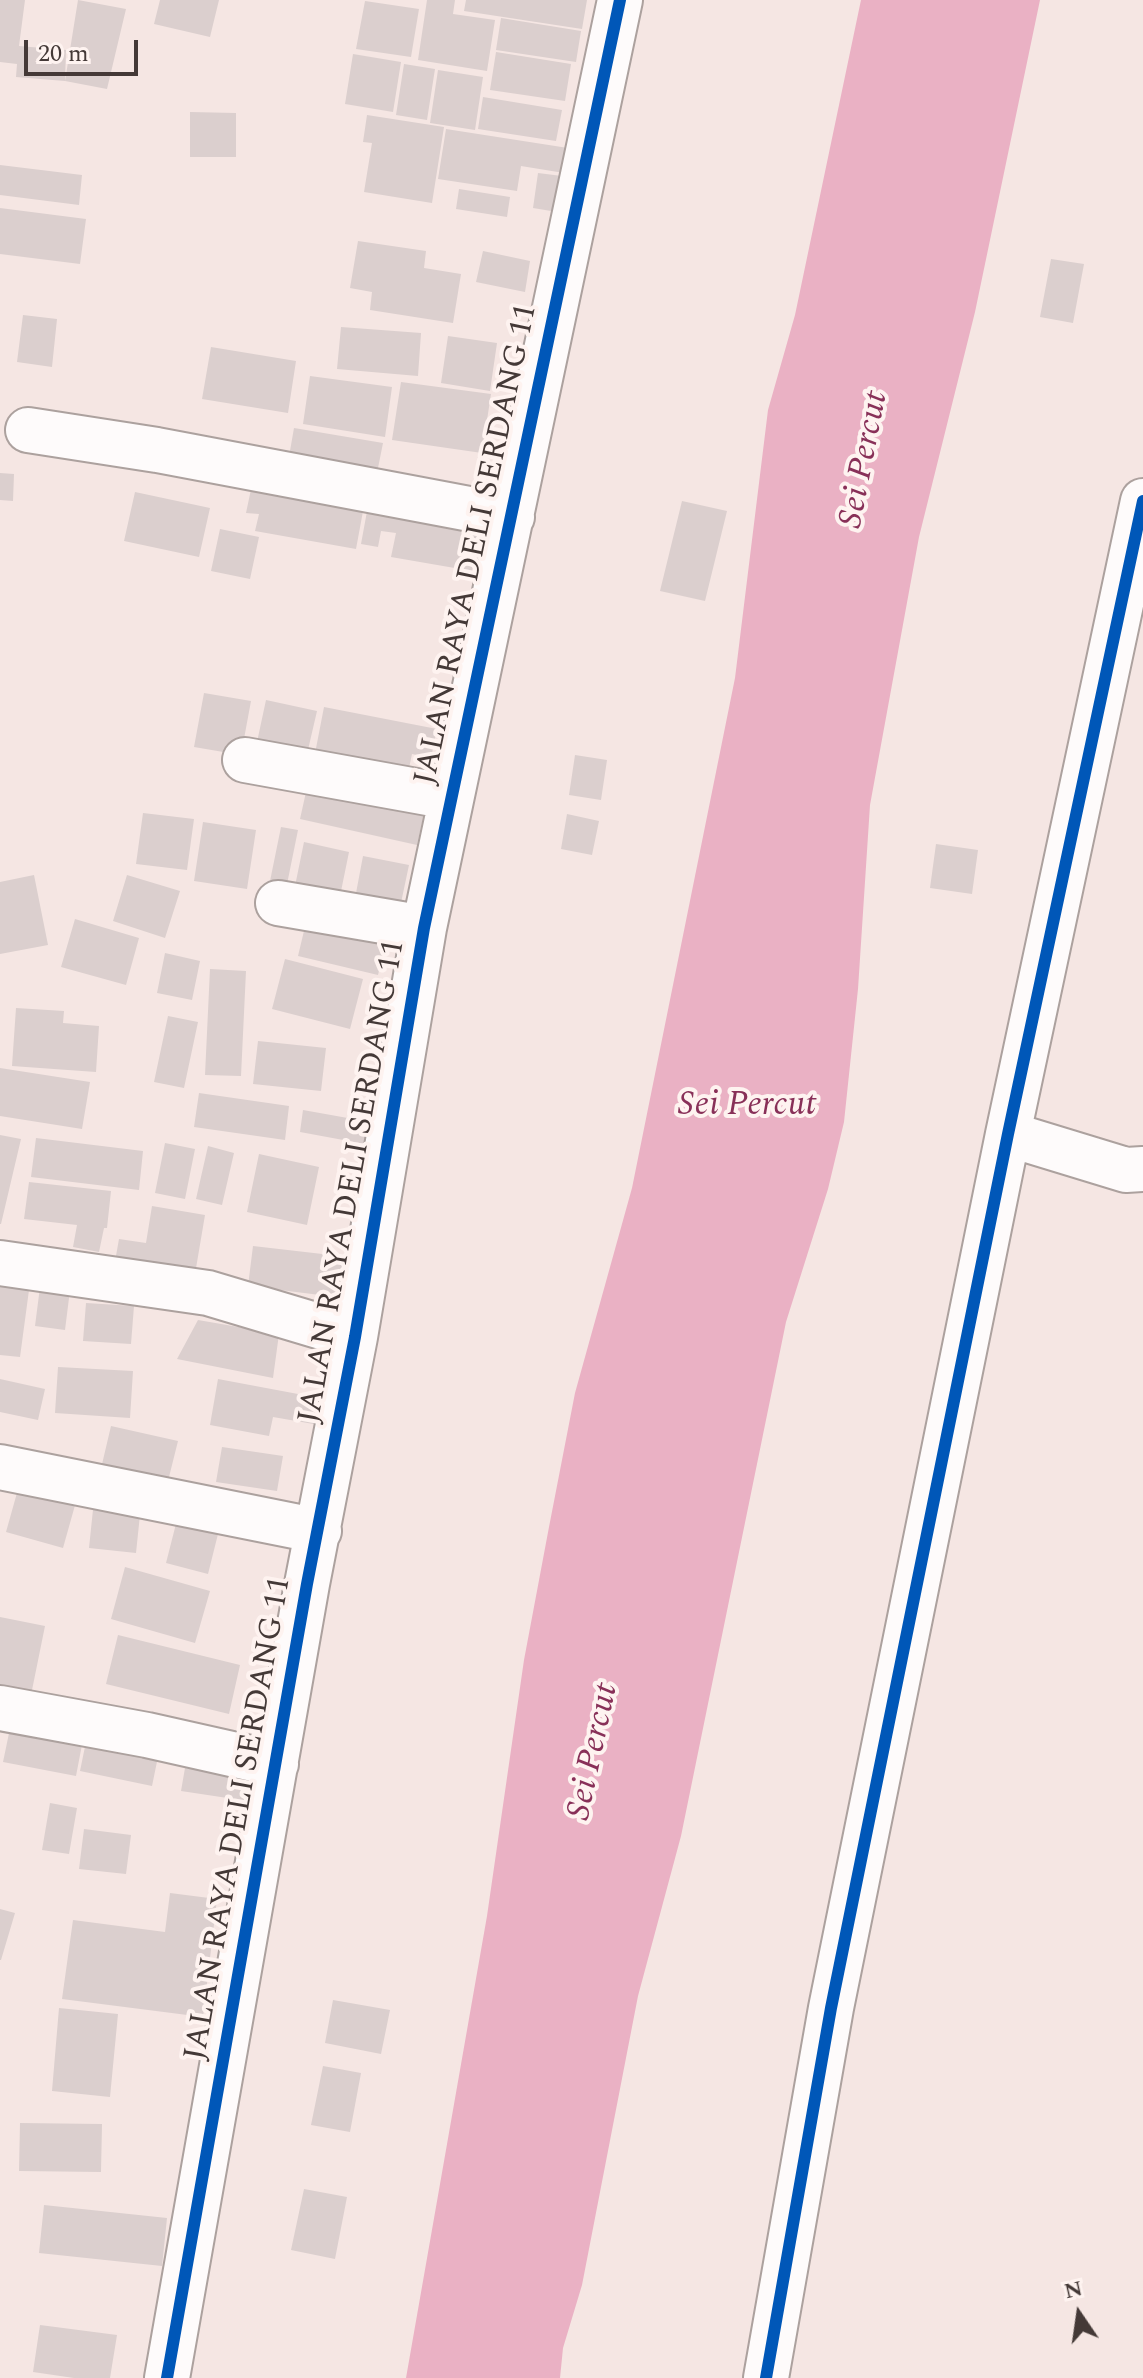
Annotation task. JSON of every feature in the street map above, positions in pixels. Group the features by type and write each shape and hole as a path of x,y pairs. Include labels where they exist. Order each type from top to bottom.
{"street":[{"name":"JALAN RAYA DELI SERDANG 11","path":"167,2378 355,1337 424,928 620,0"},
{"path":"28,430 157,450 512,517"},
{"path":"766,2378 831,2008 1008,1134 1143,501"},
{"path":"245,760 450,797"},
{"path":"278,903 424,928"},
{"path":"1008,1134 1126,1170 1143,1169"},
{"path":"0,1263 208,1293 355,1337"},
{"path":"0,1467 319,1531"},
{"path":"0,1708 147,1735 276,1764"}],"water":[{"name":"Sei Percut","path":"861,0 1040,0 975,312 919,537 870,805 858,989 844,1122 828,1189 786,1322 681,1836 638,1996 582,2285 563,2348 560,2378 406,2378 487,1916 524,1660 549,1527 575,1393 632,1188 735,678 768,410 795,315"}],"building":[{"path":"0,0 25,0 19,46 66,50 65,81 16,77 17,64 0,62"},
{"path":"78,0 126,9 107,89 65,81"},
{"path":"160,0 219,0 210,37 154,24"},
{"path":"427,0 455,0 453,14 495,20 487,71 418,60"},
{"path":"466,0 587,0 582,29 464,11"},
{"path":"365,1 419,9 411,57 356,49"},
{"path":"501,18 581,31 576,62 496,50"},
{"path":"496,52 571,64 565,101 490,90"},
{"path":"353,54 401,62 393,112 345,104"},
{"path":"404,64 435,69 427,120 396,115"},
{"path":"438,70 483,77 475,130 430,123"},
{"path":"483,97 562,110 556,141 478,129"},
{"path":"190,112 236,113 236,157 190,157"},
{"path":"367,115 444,127 432,203 364,192 372,143 363,142"},
{"path":"446,129 568,148 564,173 521,166 517,191 438,179"},
{"path":"0,165 82,175 79,205 0,195"},
{"path":"538,173 562,176 557,212 533,208"},
{"path":"459,189 510,197 507,217 456,209"},
{"path":"0,208 86,219 80,264 0,254"},
{"path":"358,241 426,251 424,268 461,274 453,323 370,310 372,292 350,288"},
{"path":"483,251 530,261 525,292 476,282"},
{"path":"1051,259 1084,264 1073,323 1040,317"},
{"path":"23,315 57,319 52,367 17,362"},
{"path":"341,327 421,333 418,376 337,369"},
{"path":"448,336 497,343 490,391 441,383"},
{"path":"211,347 296,361 288,413 202,399"},
{"path":"310,376 392,387 385,437 303,424"},
{"path":"401,382 491,394 482,453 392,440"},
{"path":"294,428 383,443 375,483 287,468"},
{"path":"0,473 14,474 13,501 0,500"},
{"path":"254,475 366,495 356,549 255,531 259,514 246,513"},
{"path":"135,492 210,508 199,557 124,541"},
{"path":"370,495 483,515 472,571 391,557 396,533 381,531 378,547 361,544"},
{"path":"682,501 727,511 705,601 660,591"},
{"path":"220,529 259,537 250,579 211,571"},
{"path":"204,693 251,701 241,755 194,747"},
{"path":"266,700 317,711 304,767 254,756"},
{"path":"324,707 437,729 431,758 412,754 405,787 312,769"},
{"path":"575,755 607,760 601,800 569,795"},
{"path":"310,774 427,799 417,845 300,819"},
{"path":"143,813 194,819 187,870 136,864"},
{"path":"567,814 599,821 592,855 561,849"},
{"path":"203,822 256,830 247,889 194,881"},
{"path":"281,827 298,830 285,894 268,891"},
{"path":"304,842 349,852 339,901 294,891"},
{"path":"936,844 978,850 972,894 930,888"},
{"path":"363,856 409,865 398,917 353,909"},
{"path":"34,875 48,945 0,954 0,882"},
{"path":"127,875 180,891 165,938 113,921"},
{"path":"308,914 388,933 378,975 298,956"},
{"path":"75,919 139,938 126,985 61,967"},
{"path":"165,953 200,961 192,1000 157,993"},
{"path":"285,959 363,979 350,1029 272,1009"},
{"path":"210,969 246,971 241,1076 205,1075"},
{"path":"16,1008 64,1011 63,1023 99,1026 96,1072 12,1066"},
{"path":"168,1016 198,1022 184,1088 154,1082"},
{"path":"258,1041 326,1048 321,1091 253,1084"},
{"path":"0,1068 90,1082 82,1129 0,1116"},
{"path":"199,1093 289,1106 285,1140 194,1127"},
{"path":"303,1110 370,1122 365,1144 300,1132"},
{"path":"0,1135 21,1139 1,1224 0,1224"},
{"path":"36,1138 143,1151 139,1190 31,1177"},
{"path":"165,1143 195,1149 185,1199 155,1193"},
{"path":"208,1146 234,1153 222,1205 196,1199"},
{"path":"259,1154 319,1167 307,1225 247,1212"},
{"path":"29,1182 111,1191 107,1228 104,1228 99,1252 73,1247 77,1225 24,1219"},
{"path":"152,1206 205,1215 194,1280 114,1267 119,1239 146,1243"},
{"path":"253,1246 357,1258 352,1299 248,1286"},
{"path":"0,1286 29,1290 20,1357 0,1355"},
{"path":"40,1287 70,1290 65,1330 35,1326"},
{"path":"86,1303 134,1306 131,1344 83,1341"},
{"path":"198,1320 279,1334 273,1378 177,1359"},
{"path":"58,1367 133,1371 130,1418 55,1413"},
{"path":"0,1379 45,1389 38,1420 0,1412"},
{"path":"218,1379 330,1400 325,1426 273,1417 269,1436 210,1425"},
{"path":"111,1426 178,1441 165,1493 99,1477"},
{"path":"222,1447 283,1456 277,1491 216,1482"},
{"path":"22,1475 79,1491 63,1548 6,1532"},
{"path":"94,1500 141,1505 136,1553 89,1548"},
{"path":"179,1512 221,1522 208,1574 166,1563"},
{"path":"125,1567 210,1591 195,1643 111,1619"},
{"path":"0,1617 45,1626 31,1695 0,1689"},
{"path":"118,1635 240,1665 229,1714 106,1684"},
{"path":"13,1714 85,1729 76,1776 3,1762"},
{"path":"88,1732 160,1747 152,1786 80,1771"},
{"path":"185,1768 258,1778 254,1802 181,1791"},
{"path":"50,1803 77,1808 69,1854 42,1850"},
{"path":"84,1829 131,1835 126,1874 79,1869"},
{"path":"170,1893 217,1899 203,2017 62,1999 73,1920 165,1932"},
{"path":"0,1909 15,1913 1,1960 0,1960"},
{"path":"333,2000 390,2010 381,2054 325,2043"},
{"path":"59,2008 118,2014 110,2097 52,2091"},
{"path":"323,2066 361,2073 350,2132 311,2125"},
{"path":"20,2123 102,2124 101,2172 19,2171"},
{"path":"304,2189 347,2197 335,2259 291,2250"},
{"path":"44,2205 167,2218 162,2266 39,2253"},
{"path":"40,2325 117,2335 110,2378 74,2378 33,2372"}],"cycle path":[{"path":"167,2378 307,1584 355,1337 424,928 620,0"},
{"path":"766,2378 831,2008 1008,1134 1143,501"}]}
